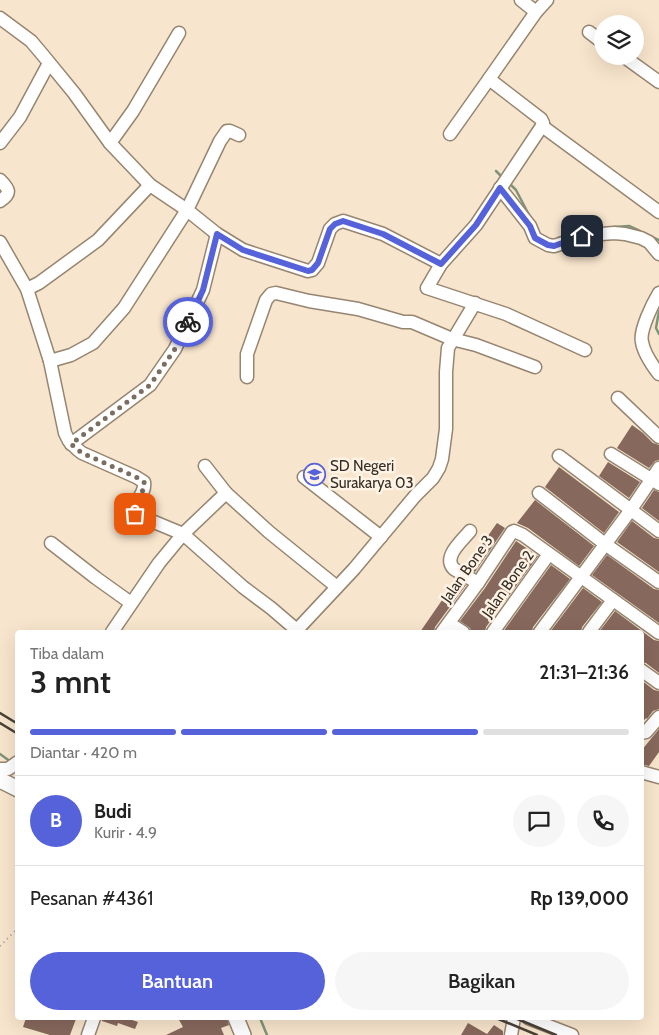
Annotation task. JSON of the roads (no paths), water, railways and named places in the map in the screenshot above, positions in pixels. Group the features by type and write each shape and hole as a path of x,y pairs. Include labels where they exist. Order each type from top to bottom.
{"main road":[{"path":"6,770 15,784"},
{"path":"237,1020 243,1035"}],"street":[{"path":"521,0 536,12"},
{"path":"450,134 536,12 547,0"},
{"path":"0,18 31,41 74,93 110,143 150,185 188,210 217,234 243,250 308,271 312,270 318,263 330,229 335,224 343,221 383,234 441,264"},
{"path":"589,32 594,36"},
{"path":"110,143 133,111 179,33"},
{"path":"0,143 20,117 49,63"},
{"path":"635,65 659,82"},
{"path":"489,79 541,119 543,123 476,225 441,264 427,288 506,314 585,350"},
{"path":"542,126 659,212"},
{"path":"50,361 70,355 93,343 124,308 188,210 220,141 227,131 238,134"},
{"path":"0,180 8,188 6,197 0,201"},
{"path":"27,290 98,240 150,185"},
{"path":"500,188 530,226 535,238 548,245 554,246 589,235 614,233 641,238 649,242 659,254"},
{"path":"71,444 150,385 175,349 203,290 217,234"},
{"path":"0,242 27,290 50,361 65,433 71,444 82,453 144,482 145,486 132,511 135,514 184,534 295,630"},
{"path":"247,377 247,354 266,300 271,294 276,293 308,301 358,309 403,322 412,322 452,339 476,345 534,366"},
{"path":"659,293 647,318 641,341 659,374"},
{"path":"299,630 433,478 439,468 446,429 448,348 475,303"},
{"path":"618,398 656,428"},
{"path":"611,454 656,482"},
{"path":"558,456 659,531"},
{"path":"205,466 226,493 269,532 337,587"},
{"path":"541,630 630,510 656,482 659,468"},
{"path":"304,477 381,537"},
{"path":"113,630 159,563 184,534 226,493"},
{"path":"539,494 659,582"},
{"path":"470,531 450,555 450,561 454,569 478,583"},
{"name":"Jalan Bone 3","path":"445,628 512,532 523,535 549,554"},
{"path":"51,543 131,603"},
{"path":"549,554 659,633"},
{"name":"Jalan Bone 2","path":"494,630 549,554"},
{"path":"590,630 613,600"},
{"path":"644,672 659,682"},
{"path":"644,732 656,722"},
{"path":"644,773 659,777"},
{"path":"88,1035 91,1020"},
{"path":"511,1035 514,1020"},
{"path":"533,1020 572,1035"}],"waterway":[{"path":"496,171 502,177"},
{"path":"510,184 516,190 529,215"},
{"path":"614,227 629,226 640,231"},
{"path":"558,238 584,229 591,229"},
{"path":"652,237 659,240"},
{"path":"659,311 656,328 659,334"},
{"path":"0,754 11,762"},
{"path":"261,1020 267,1035"}],"railway":[{"path":"0,713 15,722"},
{"path":"0,723 15,732"},
{"path":"501,1020 537,1035"},
{"path":"520,1020 556,1035"}],"place":[{"name":"SD Negeri Surakarya 03","path":"314,475"}]}
